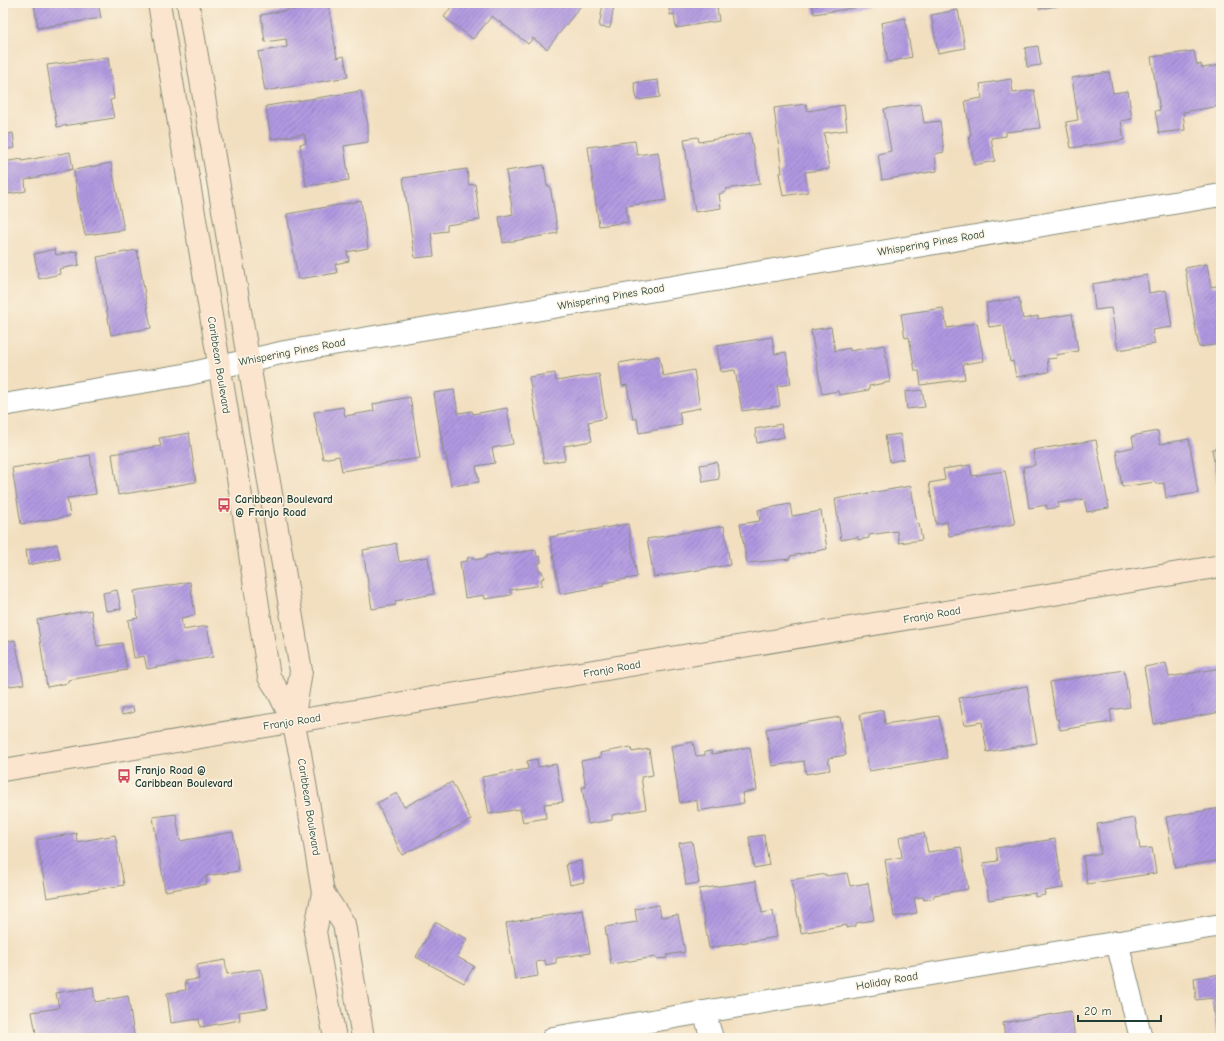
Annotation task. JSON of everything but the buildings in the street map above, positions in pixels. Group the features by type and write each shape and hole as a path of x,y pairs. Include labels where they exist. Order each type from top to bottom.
{"street":[{"name":"Caribbean Boulevard","path":"159,3 220,367 269,677 278,690 293,722 303,769 323,893 315,932 335,1038"},
{"name":"Caribbean Boulevard","path":"188,3 301,671 293,722"},
{"name":"Whispering Pines Road","path":"3,405 184,375 293,350 1221,195"},
{"name":"Franjo Road","path":"3,770 1221,566"},
{"name":"Caribbean Boulevard","path":"323,893 344,924 363,1038"},
{"name":"Holiday Road","path":"554,1038 1221,925"},
{"path":"1117,942 1141,1038"},
{"path":"704,1012 712,1038"}],"place":[{"name":"Caribbean Boulevard @ Franjo Road","path":"224,505"},
{"name":"Franjo Road @ Caribbean Boulevard","path":"124,776"}]}
